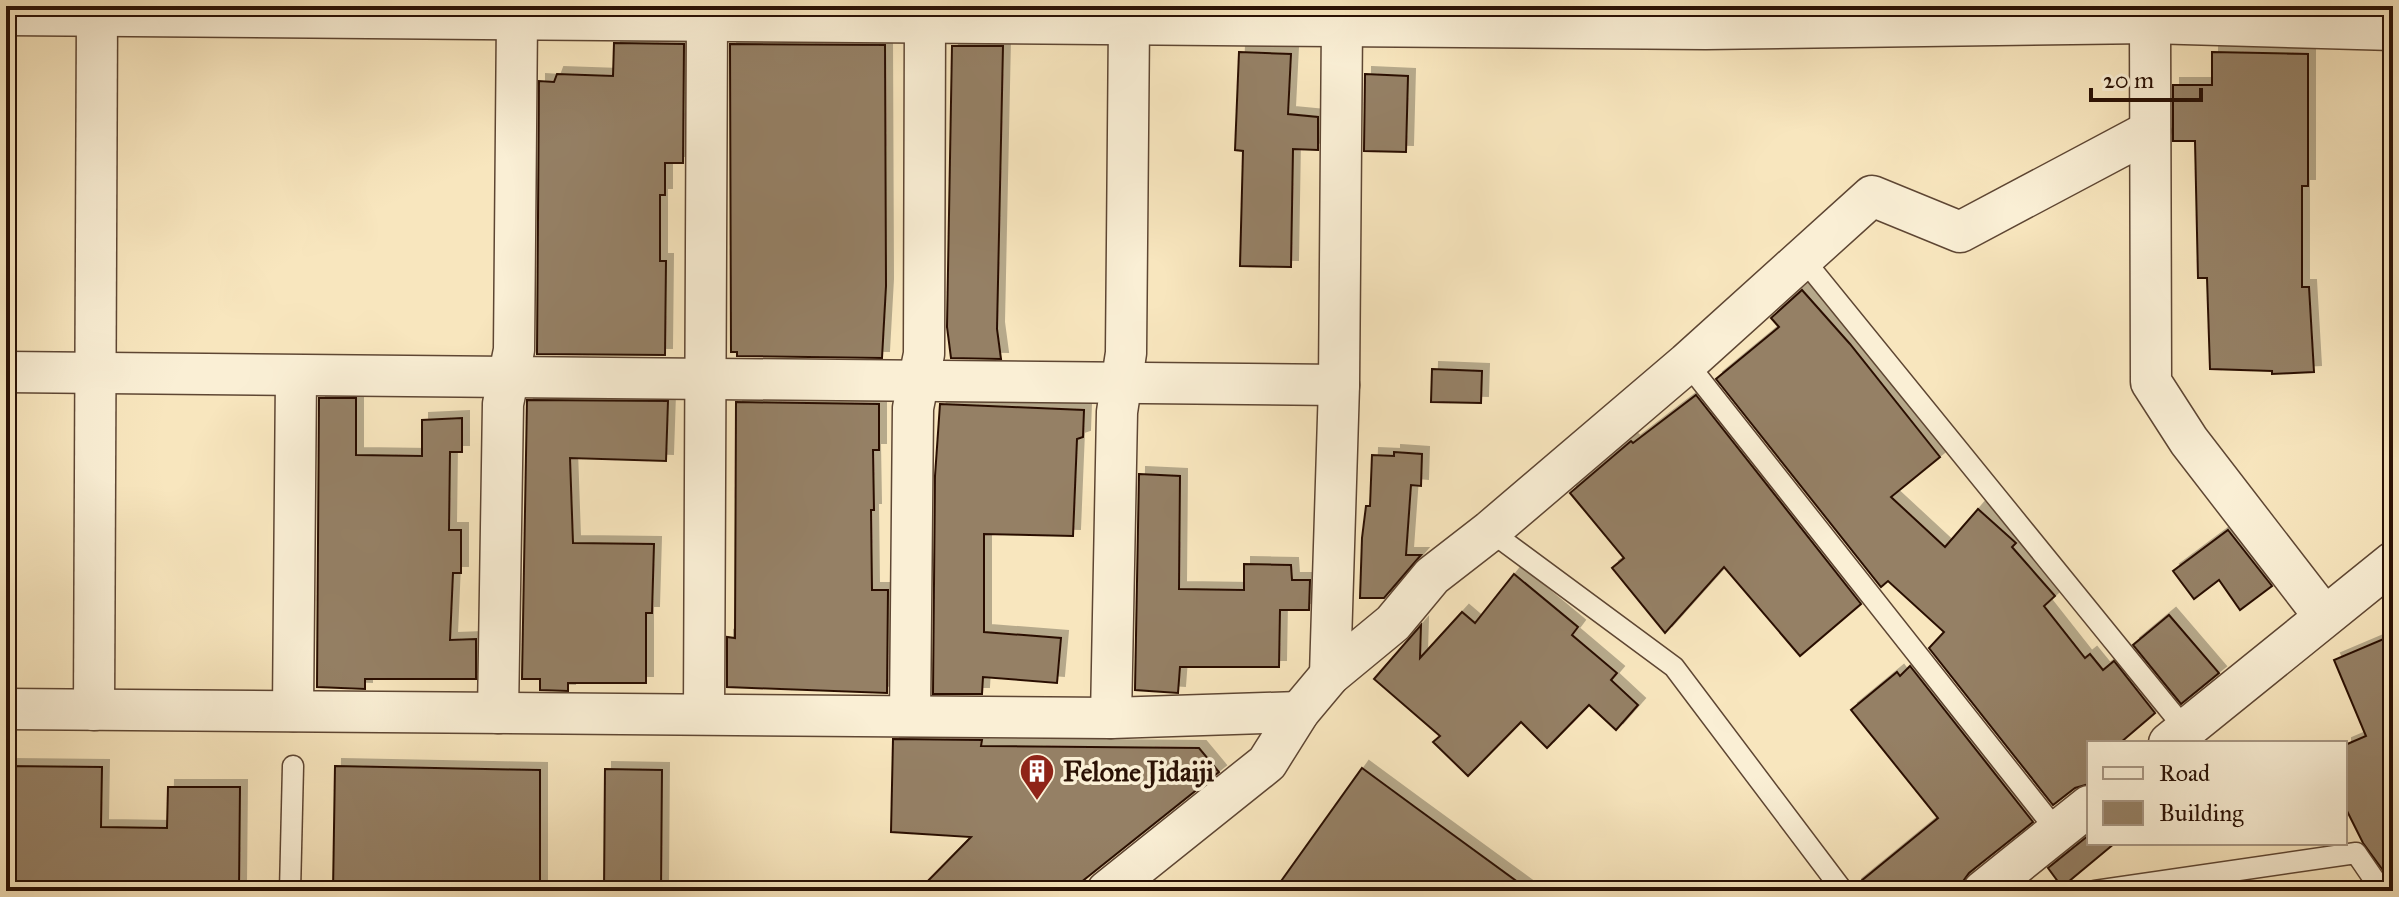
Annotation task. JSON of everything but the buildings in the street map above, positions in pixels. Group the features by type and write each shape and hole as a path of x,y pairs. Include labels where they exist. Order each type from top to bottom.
{"street":[{"path":"6,13 517,17 927,13 1129,22 2149,14 2393,28"},
{"path":"910,716 913,408 924,354 927,13"},
{"path":"94,710 97,14"},
{"path":"2149,14 2151,382 2189,441 2324,616"},
{"path":"704,714 707,16"},
{"path":"498,713 503,404 514,350 517,17"},
{"path":"1330,675 1355,18"},
{"path":"1111,718 1117,412 1126,353 1129,22"},
{"path":"1107,891 1267,763 1299,712 1330,675 1393,623 1432,576 1490,531 1687,363 1872,196 1960,232 2150,131"},
{"path":"6,372 1339,385"},
{"path":"293,711 296,376"},
{"path":"2178,736 2393,562"},
{"path":"6,709 1111,718 1299,712"},
{"path":"1983,891 2087,808"}],"lane":[{"path":"1804,260 2178,736"},
{"path":"1687,363 2057,831"},
{"path":"1490,531 1674,667 1843,891"},
{"path":"290,891 293,766"},
{"path":"2095,891 2356,853 2382,891"}],"place":[{"name":"Felone Jidaiji","path":"1037,802"}]}
